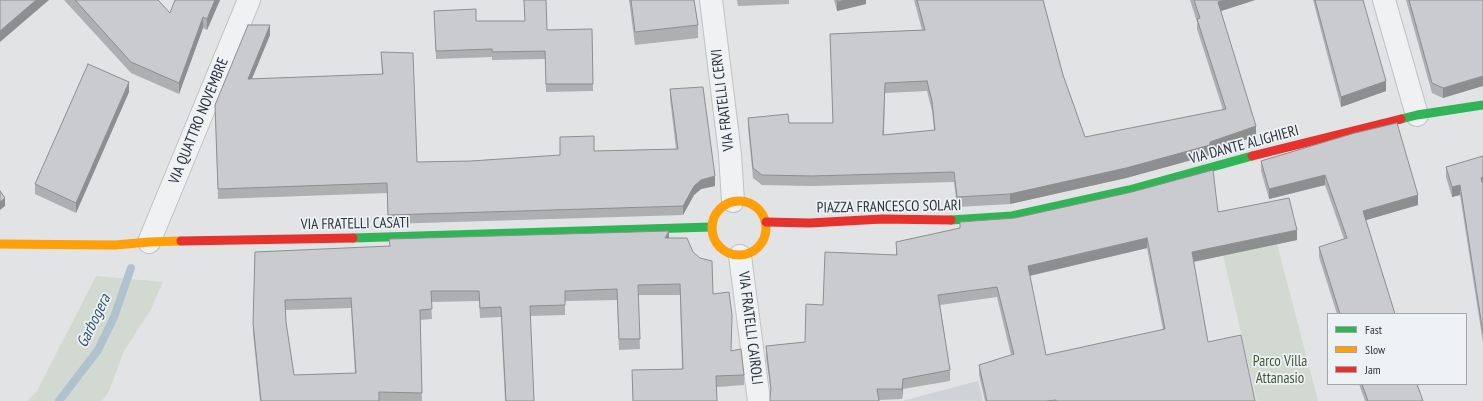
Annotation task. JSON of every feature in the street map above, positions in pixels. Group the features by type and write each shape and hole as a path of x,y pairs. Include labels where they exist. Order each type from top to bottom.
{"street":[{"name":"VIA QUATTRO NOVEMBRE","path":"149,242 248,0"},
{"name":"VIA FRATELLI CERVI","path":"712,0 731,167 733,201"},
{"path":"1384,0 1417,115"},
{"name":"VIA DANTE ALIGHIERI","path":"1012,216 1129,190 1254,156 1417,115 1483,104"},
{"path":"741,200 749,202 762,212 766,222 765,236 761,243 749,254 740,256 723,250 717,244 711,227 713,218 718,210 725,204 741,200"},
{"name":"PIAZZA FRANCESCO SOLARI","path":"766,222 810,223 882,219 953,220 1012,216"},
{"name":"VIA FRATELLI CASATI","path":"0,244 114,245 149,242 386,237 711,227"},
{"name":"VIA FRATELLI CAIROLI","path":"740,256 759,401"}],"shaded area":[{"path":"978,381 983,401 902,401"}],"green space":[{"name":"Parco Villa Attanasio","path":"1277,244 1318,401 1257,401 1223,255"},
{"path":"96,276 163,282 150,311 124,351 109,391 102,401 27,401 37,391"}],"building":[{"path":"0,0 36,0 0,31"},
{"path":"75,0 158,0 170,13 175,0 215,0 207,19 203,17 179,83 131,62"},
{"path":"524,0 546,0 547,30 592,29 593,84 546,84 545,51 492,52 492,49 436,51 434,11 476,9 476,21 525,21"},
{"path":"631,0 694,0 698,25 635,32"},
{"path":"917,0 1043,0 1063,75 1085,137 1226,109 1197,19 1200,18 1194,0 1224,0 1218,2 1256,126 1210,142 1210,145 1126,168 1010,194 957,197 954,172 812,176 762,175 753,168 748,118 788,114 789,123 833,123 830,34 925,30","holes":["927,81 932,101 935,130 883,135 885,83"]},
{"path":"1315,0 1363,0 1386,81 1341,97"},
{"path":"1409,0 1483,0 1483,76 1443,88 1432,83"},
{"path":"248,25 270,25 248,79 383,74 381,52 413,53 417,162 471,161 560,155 560,137 594,136 594,151 678,149 670,89 703,87 715,176 701,180 694,186 683,206 388,215 387,183 218,189 215,105"},
{"path":"88,64 129,82 76,203 35,184"},
{"path":"1397,123 1418,195 1363,211 1395,313 1340,313 1319,247 1347,238 1325,175 1269,189 1261,161 1355,133"},
{"path":"1483,156 1483,177 1481,178 1483,182 1483,333 1460,185 1452,187 1446,167"},
{"path":"1213,170 1218,212 1289,198 1297,230 1192,252 1208,342 1241,335 1255,401 987,401 979,365 1014,354 997,287 938,295 950,370 903,379 902,389 877,389 879,401 770,401 771,389 766,346 805,342 806,304 823,305 825,252 897,255 896,242 960,228 960,222 1015,218 1132,192","holes":["1147,238 1165,329 1046,355 1028,266"]},
{"path":"0,191 5,198 0,202"},
{"path":"669,231 665,238 687,238 693,252 700,258 712,261 713,294 729,292 732,315 731,351 741,349 744,375 716,376 717,401 633,401 632,370 683,369 680,284 638,285 640,339 619,339 617,289 565,291 565,305 530,306 534,401 506,401 501,307 480,308 479,291 431,291 432,309 420,310 422,393 379,392 379,401 261,401 253,323 255,252 390,246 389,239","holes":["351,298 356,373 294,375 286,322 285,300"]},
{"path":"1362,385 1417,385 1423,401 1368,401"}],"waterway":[{"name":"Garbogera","path":"59,401 98,350 114,317 131,268"}],"traffic: fast":[{"path":"1401,119 1417,115 1483,105"},
{"path":"951,220 1012,216 1129,190 1252,156"},
{"path":"353,238 711,227"}],"traffic: slow":[{"path":"734,201 744,201 754,205 762,213 766,223 766,228 766,233 762,243 754,251 744,255 734,255 724,251 716,243 712,233 712,223 716,213 724,205 734,201"},
{"path":"0,244 115,245 181,241"}],"traffic: jam":[{"path":"1252,156 1401,119"},
{"path":"766,222 810,223 882,219 951,220"},
{"path":"181,241 353,238"}]}
